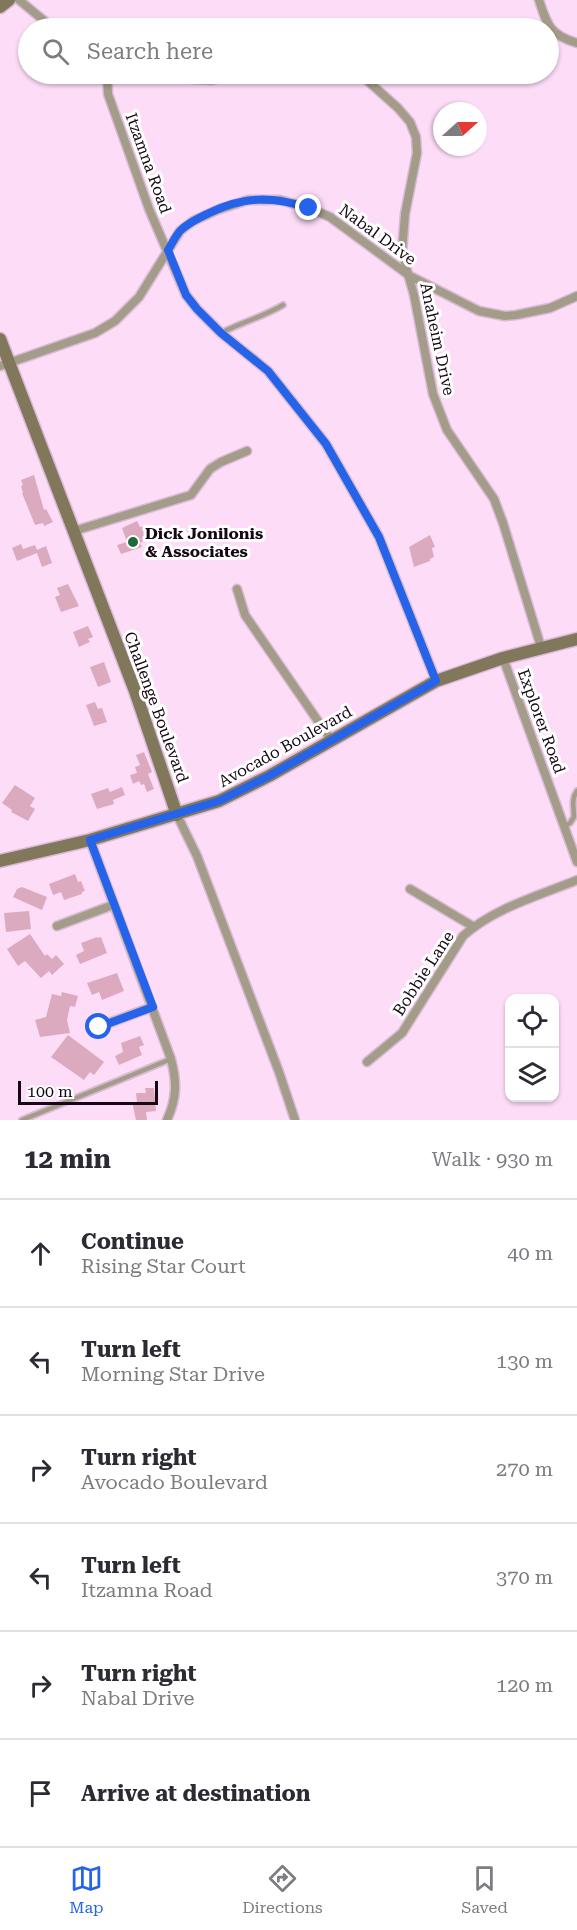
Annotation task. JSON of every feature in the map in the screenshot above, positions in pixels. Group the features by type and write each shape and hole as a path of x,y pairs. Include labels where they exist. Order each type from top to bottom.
{"main road":[{"path":"0,7 9,0"},
{"name":"Challenge Boulevard","path":"0,339 5,364 74,531 145,719 177,815"},
{"name":"Avocado Boulevard","path":"0,861 90,840 219,801 269,776 436,681 502,658 577,639"}],"street":[{"path":"19,0 41,18"},
{"path":"539,0 544,18"},
{"path":"559,35 577,42"},
{"name":"Itzamna Road","path":"108,84 108,94 148,209 186,295 221,333 268,371 326,444 379,537 436,681"},
{"name":"Anaheim Drive","path":"371,84 398,108 410,123 416,137 417,153 403,232 402,253 410,276 433,394 447,430 494,499 541,647"},
{"name":"Nabal Drive","path":"5,364 95,333 115,321 139,297 180,231 193,221 217,210 248,200 280,200 330,217 410,276 479,311 505,316 538,311 577,296"},
{"path":"74,531 191,495 210,470 221,462 247,452"},
{"path":"237,589 245,615 331,740"},
{"name":"Explorer Road","path":"502,658 577,862"},
{"name":"Challenge Boulevard","path":"177,815 197,856 295,1120"},
{"path":"90,840 171,1059 176,1092 167,1120"},
{"name":"Bobbie Lane","path":"367,1062 402,1033 463,936 488,917 577,880"},
{"path":"410,889 474,927"},
{"path":"57,926 113,905"},
{"path":"99,1027 153,1007"}],"lane":[{"path":"221,333 238,324 268,314 283,305"},
{"path":"564,827 574,817 573,800 577,790"},
{"path":"22,1120 171,1059"}],"building":[{"path":"34,475 44,510 46,509 53,522 44,526 43,523 35,525 22,493 21,480"},
{"path":"137,521 140,527 145,526 150,538 140,543 142,547 121,554 117,545 127,542 122,528"},
{"path":"430,535 435,547 432,548 434,557 414,567 409,547"},
{"path":"21,544 23,549 35,545 37,550 46,546 52,563 42,567 37,553 17,561 12,548"},
{"path":"68,584 79,606 61,612 55,597 60,595 57,588"},
{"path":"88,626 93,637 88,639 90,642 79,647 73,632"},
{"path":"104,662 111,682 98,687 90,667"},
{"path":"95,702 98,709 102,708 107,722 94,726 86,705"},
{"path":"144,752 152,772 148,774 154,789 147,792 144,784 141,785 139,781 133,784 130,775 137,773 135,767 140,765 136,755"},
{"path":"15,785 35,798 30,806 35,809 28,821 11,812 12,810 2,803"},
{"path":"122,787 125,795 113,800 114,804 97,809 91,794 108,788 110,792"},
{"path":"75,874 85,891 82,894 64,900 61,892 53,895 49,884"},
{"path":"22,887 47,897 42,910 13,897 17,889"},
{"path":"29,911 31,929 6,932 4,913"},
{"path":"30,934 45,956 47,954 52,959 56,955 64,964 52,975 49,971 41,978 25,961 18,966 7,949"},
{"path":"101,937 107,953 80,964 76,955 84,951 81,943"},
{"path":"117,973 124,991 102,1000 99,992 92,995 87,983"},
{"path":"62,992 78,996 75,1007 70,1006 67,1020 70,1033 40,1037 35,1020 46,1017 52,994 61,996"},
{"path":"68,1035 104,1062 94,1075 90,1072 84,1080 51,1057"},
{"path":"140,1036 144,1045 139,1047 142,1055 119,1065 115,1056 123,1052 121,1043"},
{"path":"145,1088 154,1088 156,1111 146,1112 147,1120 136,1120 132,1102 137,1102 136,1093 146,1093"}],"place":[{"name":"Dick Jonilonis & Associates","path":"133,542"}],"route":[{"path":"99,1027 153,1007 90,840 219,801 269,776 436,681 379,537 326,444 268,371 221,333 197,309 186,295 168,250 180,231 193,221 238,202 263,199 280,200 309,208"}]}
